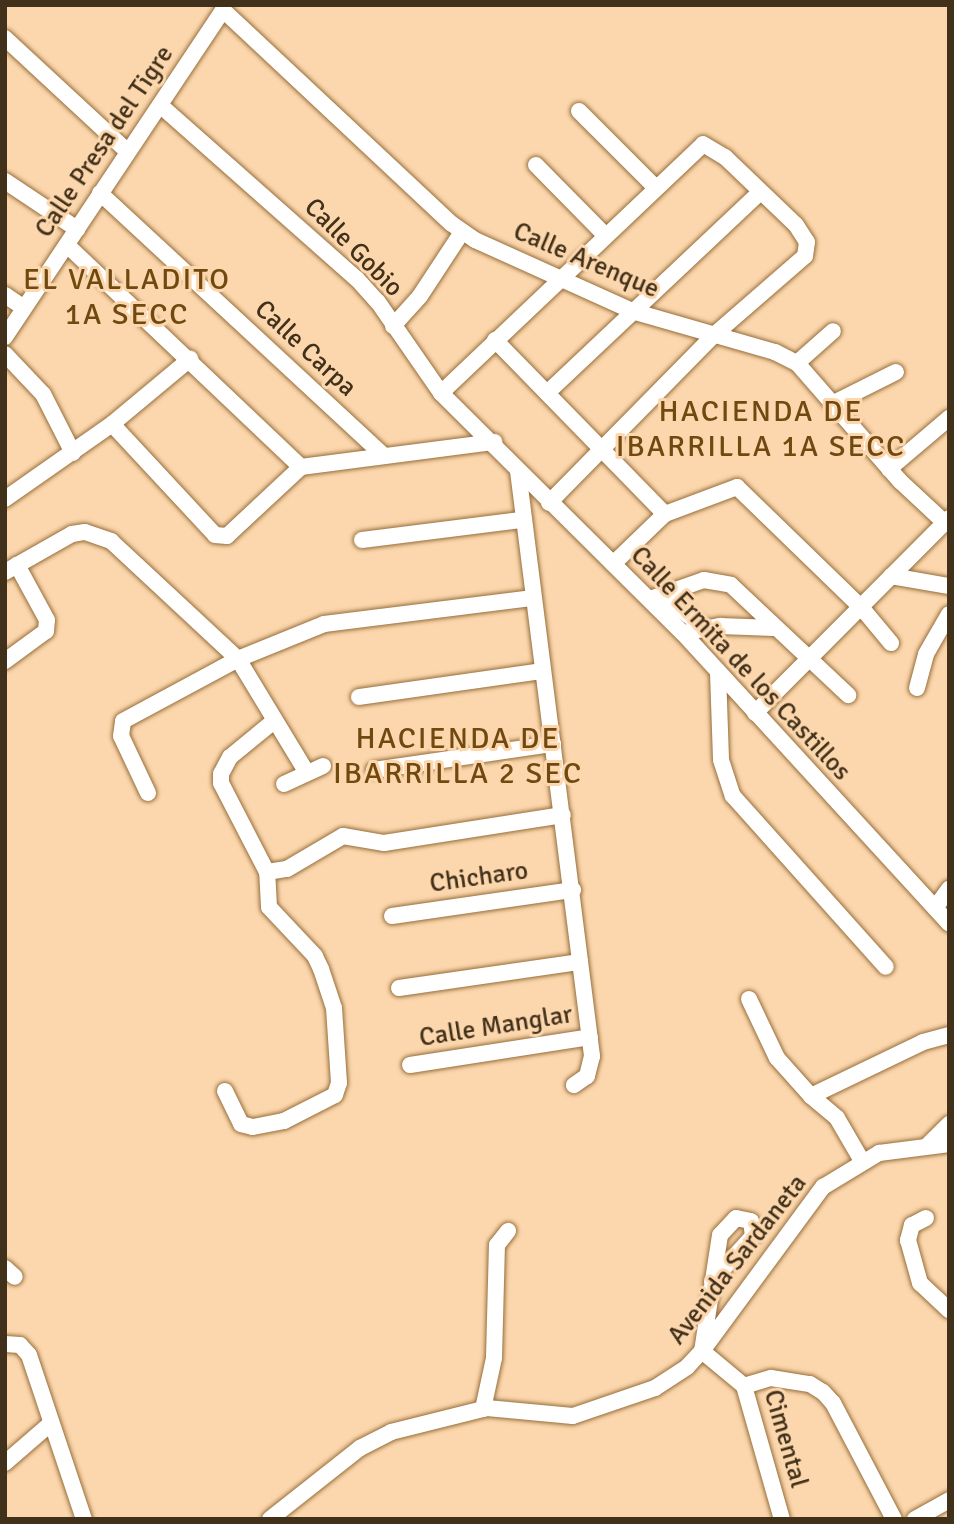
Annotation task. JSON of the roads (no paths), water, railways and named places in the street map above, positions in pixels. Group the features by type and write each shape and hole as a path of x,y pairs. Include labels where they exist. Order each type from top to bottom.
{"street":[{"name":"Calle Presa del Tigre","path":"5,337 223,8"},
{"name":"Calle Arenque","path":"223,8 462,232 632,311 713,337 775,352 797,363 836,402 889,469 946,520"},
{"path":"5,38 127,151"},
{"name":"Calle Gobio","path":"160,104 326,250 378,302 441,393 494,442"},
{"path":"579,111 654,187"},
{"path":"441,393 558,278 701,145 709,144 725,157 759,193 796,225 807,242 805,256 713,337 605,450 550,503"},
{"path":"536,165 605,235"},
{"path":"5,180 77,229"},
{"name":"Calle Carpa","path":"100,193 384,456"},
{"path":"547,393 759,193"},
{"path":"393,326 420,296 462,232"},
{"path":"67,245 301,467"},
{"path":"5,295 23,307"},
{"path":"797,363 834,331"},
{"path":"495,340 665,514"},
{"path":"5,354 43,394 73,453"},
{"path":"5,499 73,453 190,359"},
{"path":"836,402 895,372"},
{"path":"889,469 949,418"},
{"path":"111,424 215,535 227,536 301,467 494,442"},
{"name":"Calle Ermita de los Castillos","path":"494,442 518,471 612,564 656,597 718,673 949,923"},
{"path":"518,471 521,520 573,890 592,1056 587,1076 574,1085"},
{"path":"612,564 665,514 737,486 861,607 891,643"},
{"path":"362,540 521,520"},
{"path":"755,713 946,520"},
{"path":"5,661 46,631 47,620 11,568 72,534 98,534 111,541 238,659 307,773"},
{"path":"891,576 949,586"},
{"path":"656,597 704,580 731,585 848,695"},
{"path":"656,597 703,627"},
{"path":"149,793 121,736 123,721 238,659 316,627 533,598"},
{"path":"917,688 926,654 949,614"},
{"path":"683,633 703,627 774,628"},
{"path":"359,697 542,671"},
{"path":"718,673 721,760 733,796 886,967"},
{"path":"225,1091 242,1124 253,1127 295,1116 334,1095 339,1083 334,1008 316,956 269,907 267,872 221,783 221,774 230,757 274,721"},
{"path":"374,770 553,744"},
{"path":"284,785 323,766"},
{"path":"267,872 287,869 343,836 384,844 563,815"},
{"path":"935,908 949,889"},
{"name":"Chicharo","path":"392,916 573,890"},
{"path":"399,988 580,962"},
{"path":"749,999 777,1058 811,1096 838,1118 862,1161"},
{"path":"811,1096 923,1042 949,1035"},
{"name":"Calle Manglar","path":"410,1065 590,1037"},
{"path":"927,1146 949,1124"},
{"name":"Avenida Sardaneta","path":"270,1519 360,1448 391,1432 483,1409 509,1407 573,1416 655,1388 702,1351 804,1209 823,1187 879,1153 949,1144"},
{"path":"926,1217 912,1224 908,1240 920,1283 949,1310"},
{"path":"483,1409 494,1358 497,1245 508,1231"},
{"path":"702,1351 712,1281"},
{"path":"5,1345 25,1349 80,1516"},
{"name":"Cimental","path":"702,1351 739,1381 782,1519"},
{"path":"739,1381 771,1378 810,1384 833,1403 894,1519"},
{"path":"5,1463 50,1424"},
{"path":"915,1519 949,1500"}],"district":[{"name":"EL VALLADITO 1A SECC","path":"127,297"},
{"name":"HACIENDA DE IBARRILLA 1A SECC","path":"761,429"},
{"name":"HACIENDA DE IBARRILLA 2 SEC","path":"458,756"}]}
